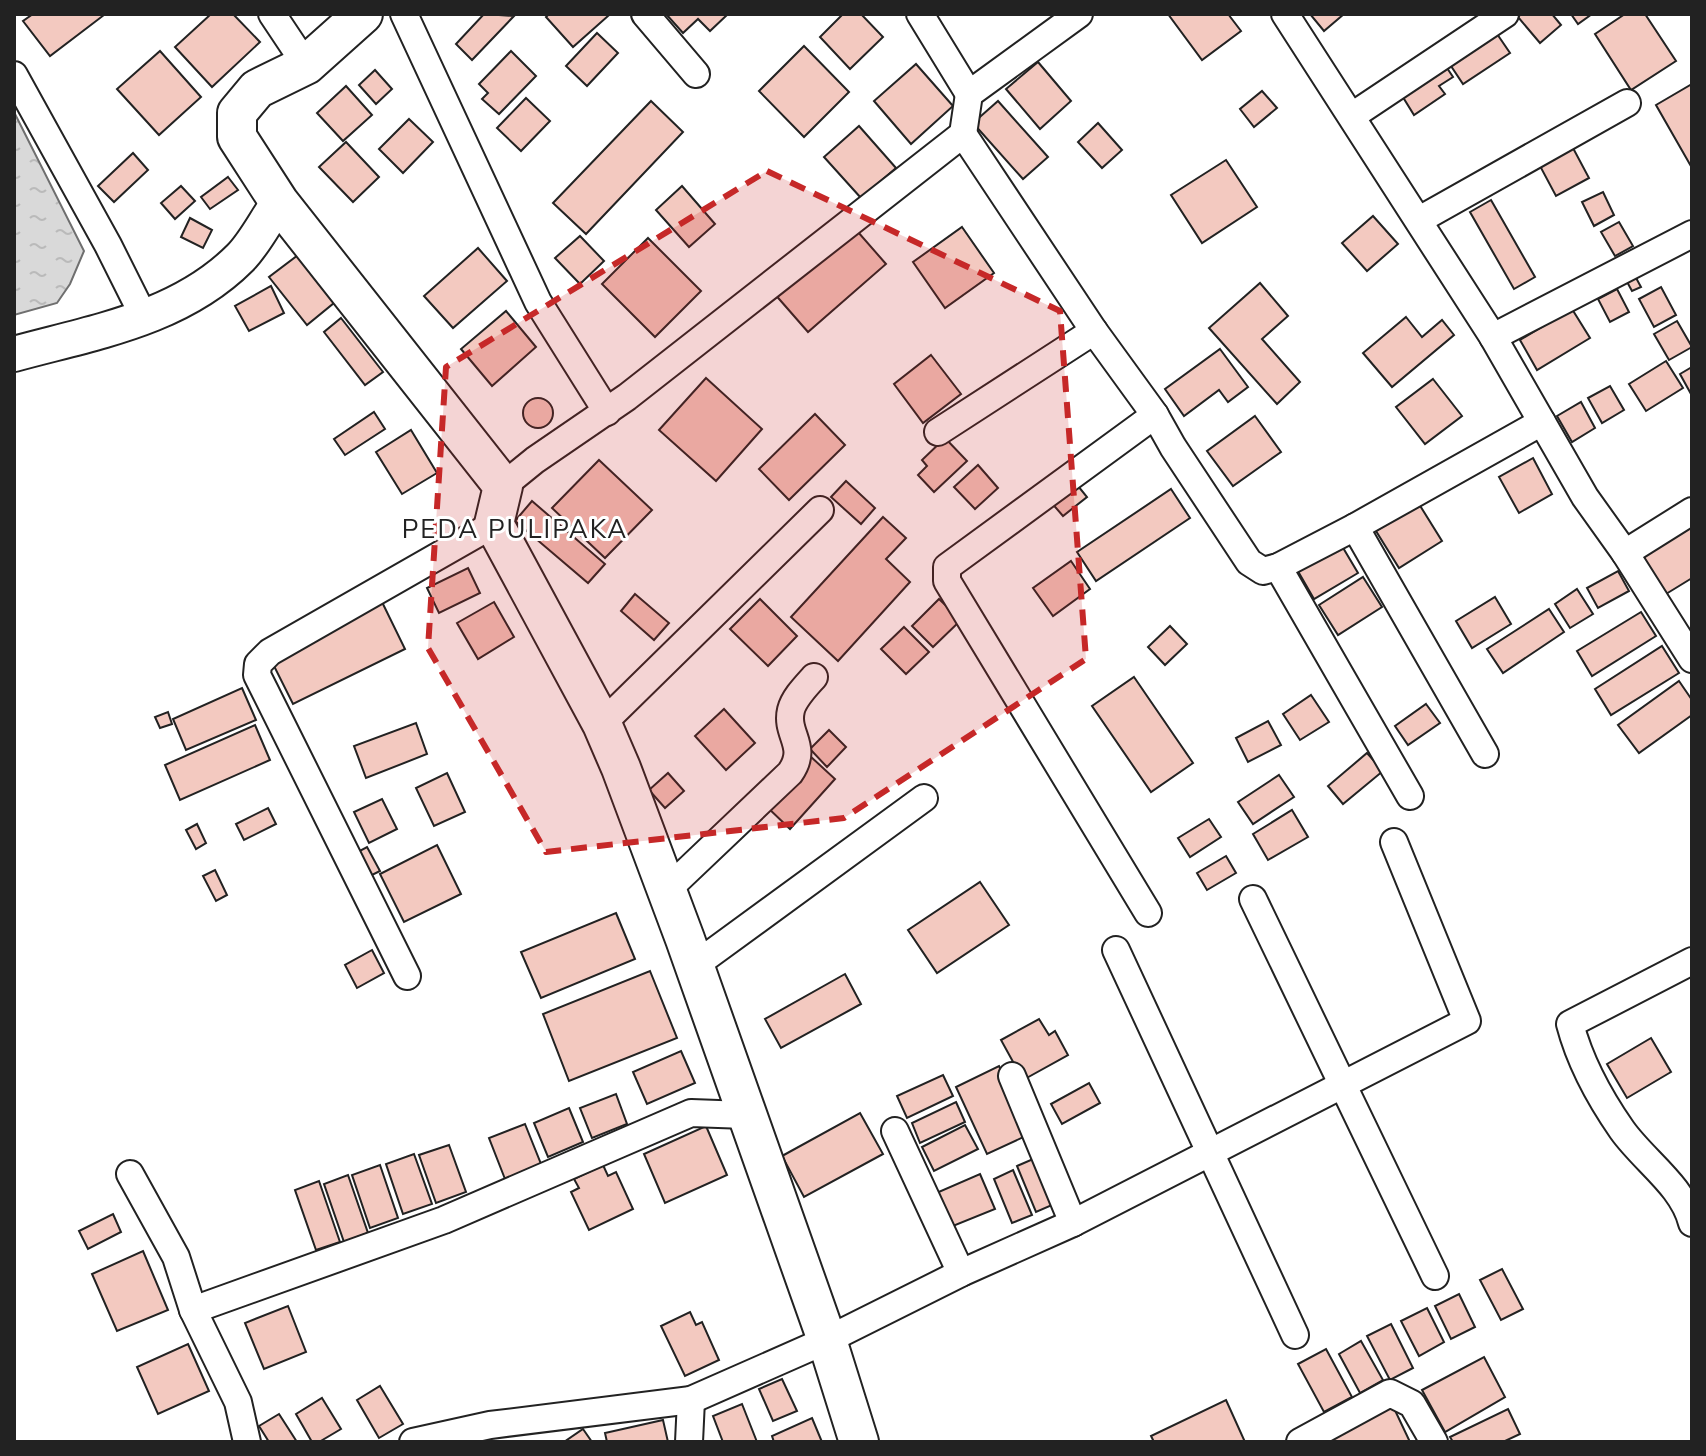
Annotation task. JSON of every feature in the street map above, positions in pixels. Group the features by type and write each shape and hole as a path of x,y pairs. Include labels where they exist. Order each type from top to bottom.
{"main road":[{"path":"363,14 306,65 257,89 237,113 237,137 279,202 503,486 494,524 602,724 667,890 827,1340 859,1442"}],"street":[{"path":"272,14 306,65"},
{"path":"404,14 538,302 607,412"},
{"path":"645,14 696,74"},
{"path":"920,14 969,94 963,134 1094,331 1155,415 1249,562 1263,571 1278,567 1542,422"},
{"path":"969,94 1079,14"},
{"path":"1285,14 1493,337 1585,497 1625,553 1692,659"},
{"path":"1352,116 1505,14"},
{"path":"14,75 108,245 145,319"},
{"path":"1419,220 1627,103"},
{"path":"503,486 535,460 607,412 963,134"},
{"path":"14,354 145,319 185,301 241,258 279,202"},
{"path":"1493,337 1692,234"},
{"path":"938,432 1094,331"},
{"path":"1148,913 947,581 947,567 1155,415"},
{"path":"602,724 820,510"},
{"path":"1625,553 1692,511"},
{"path":"407,976 257,675 258,664 270,652 494,524"},
{"path":"1355,527 1485,754"},
{"path":"1278,567 1410,796"},
{"path":"667,890 797,763 799,753 790,718 792,706 814,677"},
{"path":"694,966 924,798"},
{"path":"413,1442 490,1425 691,1400 827,1340 961,1273 1073,1223 1467,1021 1394,842"},
{"path":"1253,899 1435,1276"},
{"path":"1116,950 1295,1335"},
{"path":"1692,961 1570,1024 1588,1073 1622,1131 1688,1206 1692,1223"},
{"path":"1012,1076 1073,1223"},
{"path":"193,1310 444,1220 691,1113 746,1115"},
{"path":"895,1131 961,1273"},
{"path":"130,1174 176,1257 193,1310 238,1402 247,1442"},
{"path":"1300,1442 1390,1393 1412,1404 1434,1442"},
{"path":"689,1442 691,1400"}],"highlighted area":[{"path":"767,171 1060,311 1086,659 844,818 546,852 428,648 446,367"}],"water":[{"path":"14,112 84,251 70,284 57,303 14,315"}],"building":[{"path":"33,14 104,15 50,56 23,21"},
{"path":"211,14 233,14 260,42 212,87 175,47"},
{"path":"484,14 514,16 472,60 456,44"},
{"path":"549,14 608,16 573,47 546,17"},
{"path":"666,14 728,14 710,31 698,19 683,33"},
{"path":"843,14 861,14 883,37 850,69 820,37"},
{"path":"1168,14 1228,14 1241,31 1202,60"},
{"path":"1310,14 1344,14 1324,31"},
{"path":"1521,14 1552,14 1561,25 1540,43 1518,17"},
{"path":"1571,14 1592,14 1578,24"},
{"path":"1625,14 1645,14 1676,61 1631,90 1595,34"},
{"path":"1493,28 1510,53 1463,84 1447,60"},
{"path":"597,33 618,53 587,86 566,66"},
{"path":"804,46 849,92 804,137 759,91"},
{"path":"160,51 201,97 159,135 117,89"},
{"path":"511,51 536,76 499,114 482,99 488,93 479,84"},
{"path":"1038,62 1071,101 1040,129 1006,89"},
{"path":"916,64 953,106 911,144 874,101"},
{"path":"1445,65 1453,77 1439,86 1445,94 1414,115 1401,94"},
{"path":"375,70 392,89 376,104 359,85"},
{"path":"1692,84 1692,168 1656,105"},
{"path":"346,86 372,115 343,141 317,113"},
{"path":"1262,91 1277,108 1254,127 1240,109"},
{"path":"526,98 550,121 521,151 497,128"},
{"path":"651,101 683,132 586,234 553,203"},
{"path":"998,101 1048,157 1023,179 973,123"},
{"path":"409,119 433,142 403,173 379,149"},
{"path":"1098,123 1122,150 1102,168 1078,142"},
{"path":"859,126 896,168 861,198 824,157"},
{"path":"346,142 379,177 353,202 319,167"},
{"path":"1573,148 1589,178 1556,196 1540,166"},
{"path":"133,153 148,170 114,202 98,186"},
{"path":"1226,160 1257,207 1202,243 1171,195"},
{"path":"228,177 238,190 210,209 201,197"},
{"path":"181,186 195,201 175,219 161,203"},
{"path":"682,186 715,224 689,247 656,210"},
{"path":"1603,192 1614,215 1594,226 1582,202"},
{"path":"1491,200 1535,277 1514,289 1470,212"},
{"path":"1373,216 1398,244 1367,271 1342,243"},
{"path":"190,218 212,230 203,248 181,237"},
{"path":"1619,222 1633,246 1615,256 1601,232"},
{"path":"851,224 886,264 808,332 773,292"},
{"path":"962,227 994,273 945,308 913,262"},
{"path":"580,236 604,261 580,284 555,258"},
{"path":"648,238 701,291 655,337 602,284"},
{"path":"478,248 507,281 453,328 424,296"},
{"path":"302,252 340,298 307,325 269,277"},
{"path":"1635,276 1641,287 1632,291 1626,280"},
{"path":"1260,283 1288,316 1262,339 1300,382 1277,404 1209,328"},
{"path":"271,286 284,313 249,331 235,306"},
{"path":"1661,287 1676,315 1654,327 1639,299"},
{"path":"1617,289 1629,312 1610,322 1598,299"},
{"path":"1572,309 1590,338 1537,370 1520,340"},
{"path":"506,311 536,347 492,386 461,349"},
{"path":"1406,317 1422,337 1442,320 1454,335 1392,387 1363,353"},
{"path":"341,318 383,372 365,385 324,332"},
{"path":"1677,321 1692,347 1669,360 1654,334"},
{"path":"1220,349 1248,387 1228,402 1219,390 1184,416 1165,389"},
{"path":"931,355 961,394 923,423 894,384"},
{"path":"1666,361 1683,388 1646,411 1629,384"},
{"path":"1692,367 1692,393 1691,394 1680,374"},
{"path":"706,378 762,429 716,481 659,430"},
{"path":"1433,379 1462,416 1425,444 1396,407"},
{"path":"1610,386 1624,410 1602,423 1588,398"},
{"path":"538,398 548,403 553,413 548,423 538,428 528,423 523,413 528,403"},
{"path":"1581,402 1595,428 1572,442 1557,416"},
{"path":"374,412 385,429 345,455 334,439"},
{"path":"815,414 845,445 789,500 759,469"},
{"path":"1255,416 1281,452 1233,486 1207,451"},
{"path":"411,430 437,473 402,494 376,452"},
{"path":"945,438 967,461 934,492 918,475 927,466 922,460"},
{"path":"1533,458 1552,494 1519,513 1499,477"},
{"path":"599,460 652,510 605,558 552,508"},
{"path":"978,465 998,488 975,509 954,487"},
{"path":"846,481 875,508 861,524 831,497"},
{"path":"1074,481 1087,497 1063,516 1050,501"},
{"path":"1171,489 1190,518 1096,581 1077,552"},
{"path":"532,501 605,564 588,583 515,521"},
{"path":"1419,504 1442,541 1399,568 1376,531"},
{"path":"883,517 906,538 886,559 910,582 838,661 791,617"},
{"path":"1692,527 1692,578 1666,594 1643,557"},
{"path":"1339,541 1358,573 1314,599 1295,566"},
{"path":"1071,561 1090,589 1053,616 1033,588"},
{"path":"468,568 480,593 439,613 427,588"},
{"path":"1618,571 1629,591 1598,608 1587,588"},
{"path":"1363,577 1382,607 1338,635 1319,605"},
{"path":"1577,589 1593,614 1570,628 1555,604"},
{"path":"635,594 669,623 654,640 621,611"},
{"path":"1495,597 1511,624 1472,648 1456,621"},
{"path":"760,599 797,636 768,666 730,629"},
{"path":"939,599 961,620 933,647 912,626"},
{"path":"382,602 405,649 293,704 270,658"},
{"path":"494,602 514,637 478,659 457,623"},
{"path":"1549,609 1564,632 1503,673 1487,649"},
{"path":"1641,612 1656,636 1592,676 1577,651"},
{"path":"1170,626 1187,644 1165,665 1148,647"},
{"path":"904,627 929,652 906,674 881,649"},
{"path":"1662,646 1679,673 1611,715 1595,689"},
{"path":"1134,677 1193,763 1151,792 1092,706"},
{"path":"1679,681 1692,700 1692,715 1639,753 1618,725"},
{"path":"242,688 256,720 186,750 173,719"},
{"path":"1311,695 1329,722 1300,740 1283,714"},
{"path":"1426,704 1440,723 1408,745 1395,726"},
{"path":"724,709 755,743 726,770 695,736"},
{"path":"168,712 172,724 160,728 155,717"},
{"path":"1268,721 1281,745 1248,762 1236,738"},
{"path":"416,723 427,754 366,778 354,746"},
{"path":"255,725 270,760 180,800 165,765"},
{"path":"829,730 846,747 827,767 810,749"},
{"path":"1367,753 1383,771 1343,804 1328,786"},
{"path":"810,756 835,779 790,829 765,805"},
{"path":"447,773 465,812 434,826 416,788"},
{"path":"668,773 684,791 665,808 649,790"},
{"path":"1279,775 1294,797 1253,824 1238,802"},
{"path":"382,799 397,829 369,843 354,812"},
{"path":"268,808 276,824 244,840 236,824"},
{"path":"1292,810 1308,837 1268,860 1253,834"},
{"path":"1209,819 1221,837 1190,857 1178,838"},
{"path":"197,824 206,843 196,849 186,830"},
{"path":"437,845 461,894 404,922 380,874"},
{"path":"367,847 380,871 366,878 354,854"},
{"path":"1226,856 1236,873 1207,890 1197,873"},
{"path":"215,870 227,895 216,901 203,876"},
{"path":"980,882 1009,925 937,973 908,930"},
{"path":"616,913 635,959 541,998 521,952"},
{"path":"372,950 384,973 357,988 345,965"},
{"path":"650,971 677,1038 569,1081 543,1014"},
{"path":"845,974 861,1004 781,1048 765,1019"},
{"path":"1039,1019 1049,1035 1055,1031 1068,1055 1023,1080 1001,1040"},
{"path":"1651,1038 1671,1072 1627,1098 1607,1064"},
{"path":"681,1051 695,1083 647,1104 633,1072"},
{"path":"999,1066 1030,1134 987,1154 956,1087"},
{"path":"943,1075 953,1096 907,1118 897,1096"},
{"path":"1089,1083 1100,1103 1062,1124 1051,1104"},
{"path":"616,1094 627,1124 592,1138 580,1108"},
{"path":"956,1102 965,1122 920,1143 912,1123"},
{"path":"569,1108 583,1142 548,1157 534,1123"},
{"path":"860,1113 883,1154 804,1197 782,1156"},
{"path":"525,1124 541,1164 505,1179 489,1138"},
{"path":"965,1125 978,1149 934,1171 922,1147"},
{"path":"706,1126 727,1175 665,1203 644,1154"},
{"path":"449,1145 466,1192 436,1203 419,1155"},
{"path":"414,1154 432,1204 403,1214 386,1164"},
{"path":"1040,1156 1059,1202 1036,1212 1017,1166"},
{"path":"380,1165 398,1218 370,1228 352,1175"},
{"path":"603,1165 608,1176 616,1172 633,1209 589,1230 571,1192 579,1188 574,1179"},
{"path":"1013,1170 1032,1215 1012,1223 994,1179"},
{"path":"980,1174 995,1209 948,1228 934,1194"},
{"path":"348,1175 368,1233 344,1242 324,1184"},
{"path":"319,1181 340,1242 316,1250 295,1190"},
{"path":"113,1214 121,1232 88,1249 79,1231"},
{"path":"143,1251 168,1310 117,1331 92,1274"},
{"path":"1502,1269 1523,1309 1501,1320 1480,1280"},
{"path":"1459,1294 1475,1327 1451,1339 1435,1306"},
{"path":"288,1306 306,1352 264,1369 245,1323"},
{"path":"1427,1308 1444,1342 1419,1356 1401,1321"},
{"path":"690,1312 696,1325 702,1322 719,1360 685,1376 661,1326"},
{"path":"1391,1324 1413,1368 1390,1380 1367,1336"},
{"path":"1361,1341 1383,1380 1360,1393 1339,1354"},
{"path":"188,1344 209,1391 158,1414 137,1367"},
{"path":"1326,1349 1352,1397 1324,1412 1298,1364"},
{"path":"1484,1357 1505,1397 1445,1432 1422,1390"},
{"path":"782,1379 797,1411 773,1421 759,1389"},
{"path":"380,1386 403,1424 379,1438 357,1400"},
{"path":"322,1398 341,1429 319,1442 312,1442 296,1414"},
{"path":"1226,1400 1245,1442 1154,1442 1151,1436"},
{"path":"742,1404 757,1442 723,1442 713,1416"},
{"path":"1392,1404 1410,1442 1333,1442 1329,1433"},
{"path":"1508,1409 1520,1434 1503,1442 1453,1442 1450,1437"},
{"path":"279,1414 297,1442 269,1442 259,1426"},
{"path":"812,1418 822,1442 774,1442 772,1436"},
{"path":"663,1420 668,1442 607,1442 605,1433"},
{"path":"583,1429 592,1442 564,1442"}],"district":[{"name":"PEDA PULIPAKA","path":"515,529"}]}
